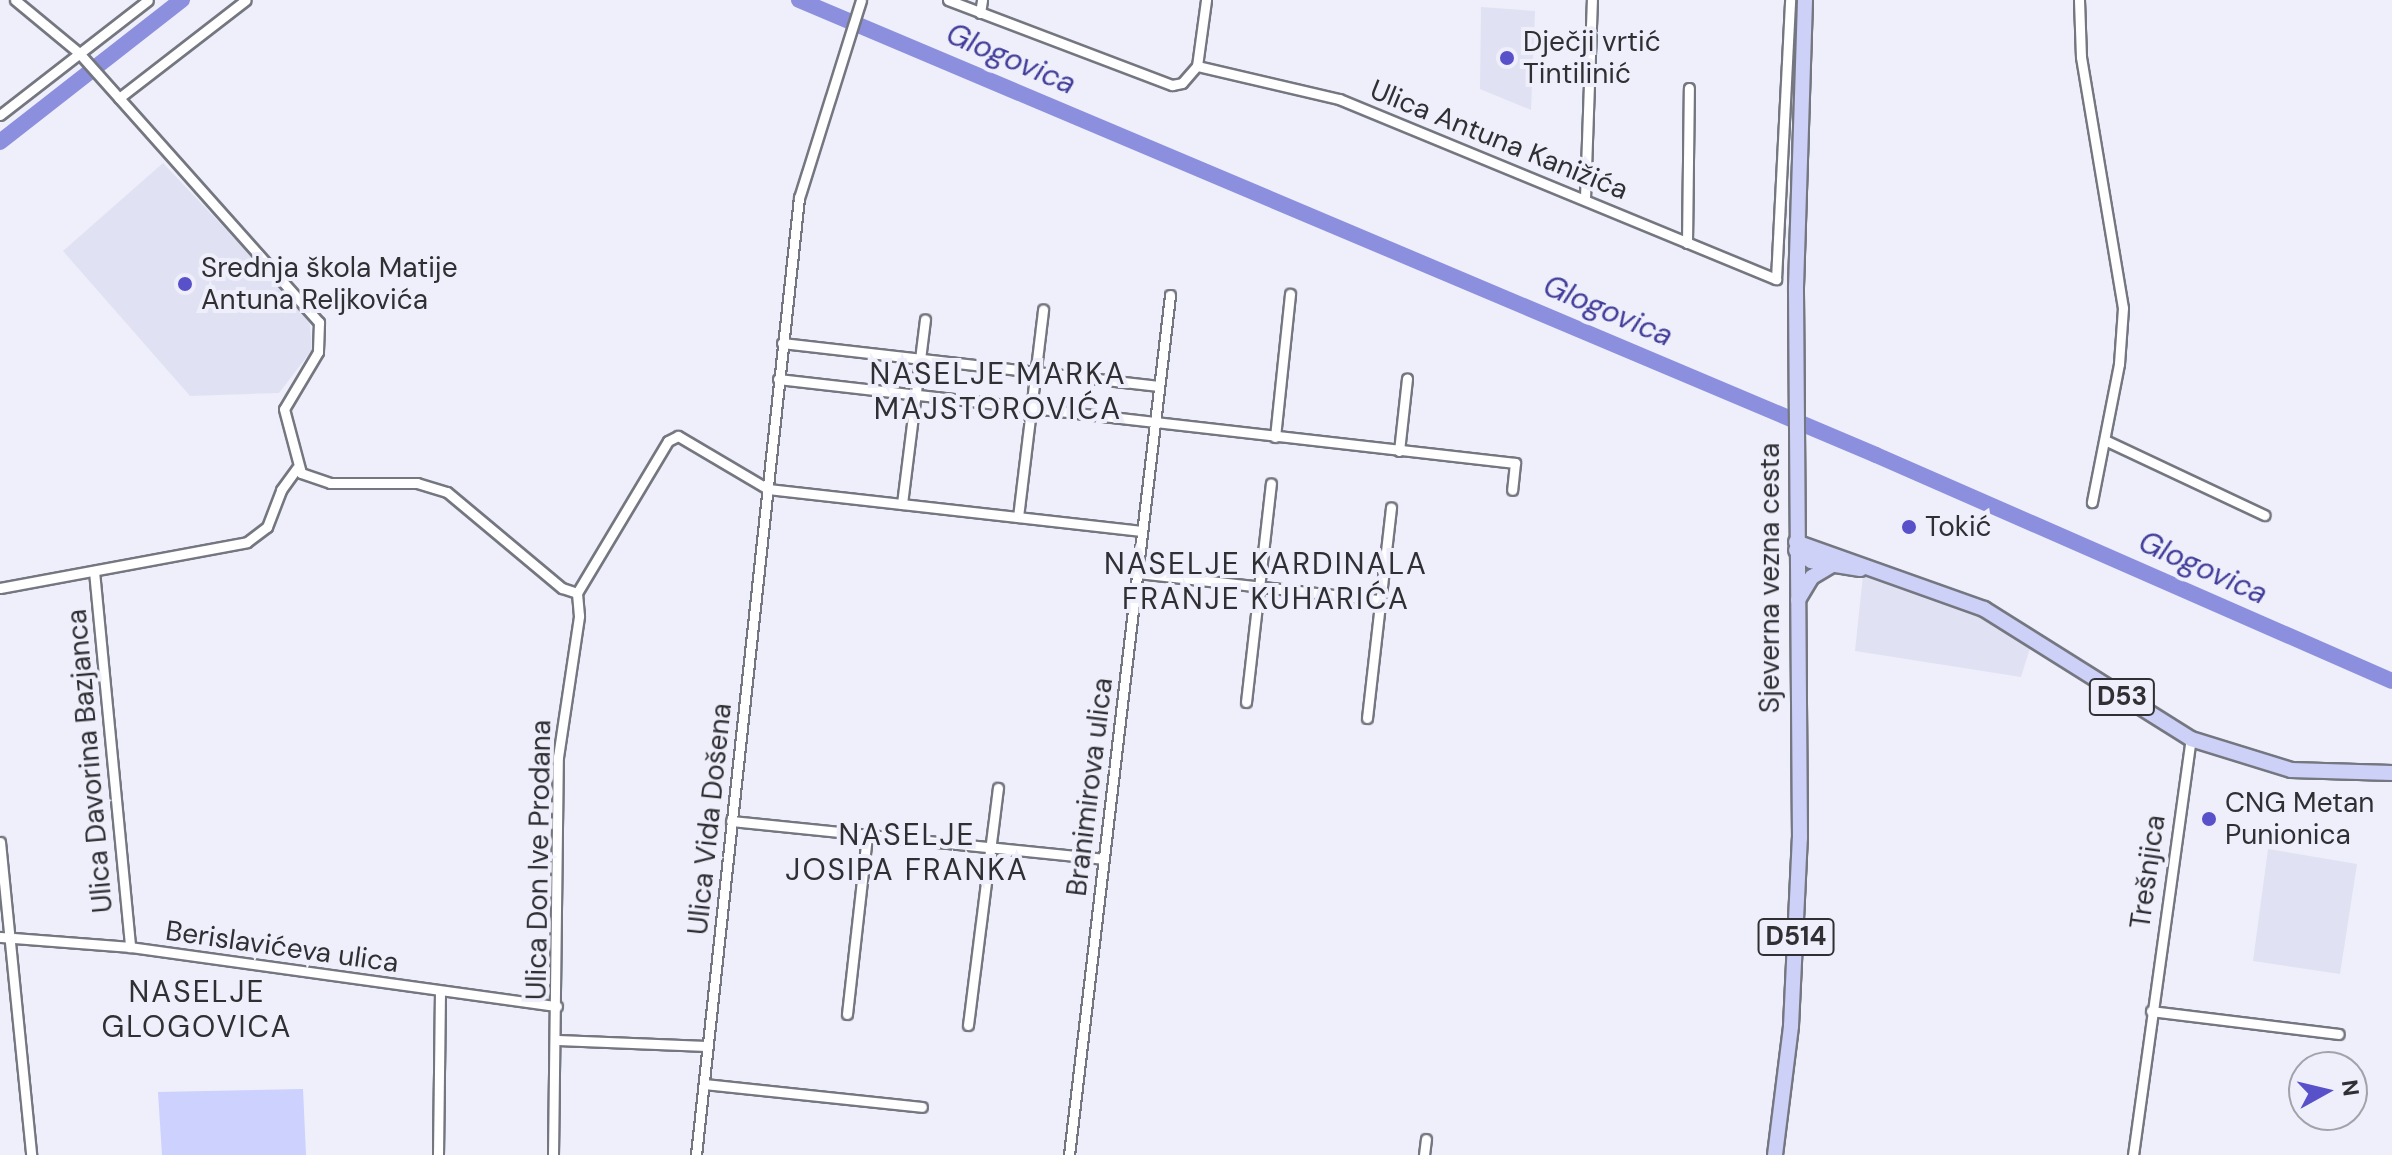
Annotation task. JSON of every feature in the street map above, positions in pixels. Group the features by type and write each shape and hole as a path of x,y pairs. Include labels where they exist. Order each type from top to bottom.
{"main road":[{"name":"Sjeverna vezna cesta","path":"1775,1155 1791,1026 1800,838 1792,160 1805,0"},
{"name":"D53","path":"1796,546 1811,561 1868,569"},
{"name":"D53","path":"1796,546 1984,609 2191,739 2291,770 2392,773"},
{"path":"1796,608 1808,581 1832,565"}],"street":[{"path":"15,0 81,56 319,322 318,352 284,409 297,468 305,476 330,483 417,483 447,492 562,588 577,593 673,437 688,438 768,489 1142,531"},
{"path":"0,115 81,56 148,0"},
{"path":"116,94 246,0"},
{"path":"948,0 1158,80 1182,83 1197,66 1206,0"},
{"path":"980,13 982,0"},
{"path":"1585,198 1592,0"},
{"path":"1790,0 1792,160"},
{"path":"2079,0 2081,57 2123,308 2107,441 2092,502"},
{"name":"Ulica Vida Došena","path":"696,1155 799,198 861,2"},
{"name":"Ulica Antuna Kanižića","path":"1197,66 1339,99 1776,279 1792,160"},
{"path":"1687,243 1689,88"},
{"path":"1275,437 1290,294"},
{"name":"Branimirova ulica","path":"1069,1155 1170,295"},
{"path":"1018,517 1043,310"},
{"path":"902,504 919,396 925,319"},
{"path":"782,343 1157,386"},
{"path":"1399,451 1407,378"},
{"path":"778,379 1515,463 1512,490"},
{"path":"2107,441 2264,515"},
{"path":"0,588 247,542 267,527 281,490 297,468"},
{"path":"1246,702 1271,483"},
{"path":"1367,718 1391,507"},
{"name":"Ulica Davorina Bazjanca","path":"94,571 130,947"},
{"path":"1138,573 1380,600"},
{"name":"Ulica Don Ive Prodana","path":"553,1155 558,757 579,616 577,593"},
{"name":"Trešnjica","path":"2133,1155 2191,739"},
{"path":"968,1025 988,847 998,788"},
{"path":"731,821 1103,859"},
{"path":"847,1014 867,835"},
{"path":"0,842 4,936 31,1155"},
{"name":"Berislavićeva ulica","path":"4,936 130,947 557,1006"},
{"path":"438,1155 440,992"},
{"path":"2151,1011 2339,1034"},
{"name":"Ulica Don Ive Prodana","path":"556,1040 708,1046"},
{"path":"704,1084 922,1107"},
{"path":"1424,1155 1426,1139"}],"shaded area":[{"name":"Dječji vrtić Tintilinić","path":"1481,7 1535,11 1531,110 1480,89"},
{"name":"Srednja škola Matije Antuna Reljkovića","path":"163,163 309,317 312,350 279,393 190,396 63,251"},
{"path":"1863,575 1969,609 2031,645 2021,677 1855,651"},
{"path":"2268,849 2357,864 2340,974 2253,961"},
{"path":"303,1089 306,1155 162,1155 158,1092"}],"waterway":[{"name":"Glogovica","path":"0,142 182,0"},
{"name":"Glogovica","path":"799,0 1876,455 2392,681"}],"place":[{"name":"Dječji vrtić Tintilinić","path":"1507,58"},
{"name":"Srednja škola Matije Antuna Reljkovića","path":"185,284"},
{"name":"Tokić","path":"1909,527"},
{"name":"CNG Metan Punionica","path":"2209,819"}],"district":[{"name":"NASELJE MARKA MAJSTOROVIĆA","path":"998,391"},
{"name":"NASELJE KARDINALA FRANJE KUHARIĆA","path":"1266,581"},
{"name":"NASELJE JOSIPA FRANKA","path":"907,852"},
{"name":"NASELJE GLOGOVICA","path":"197,1009"}]}
